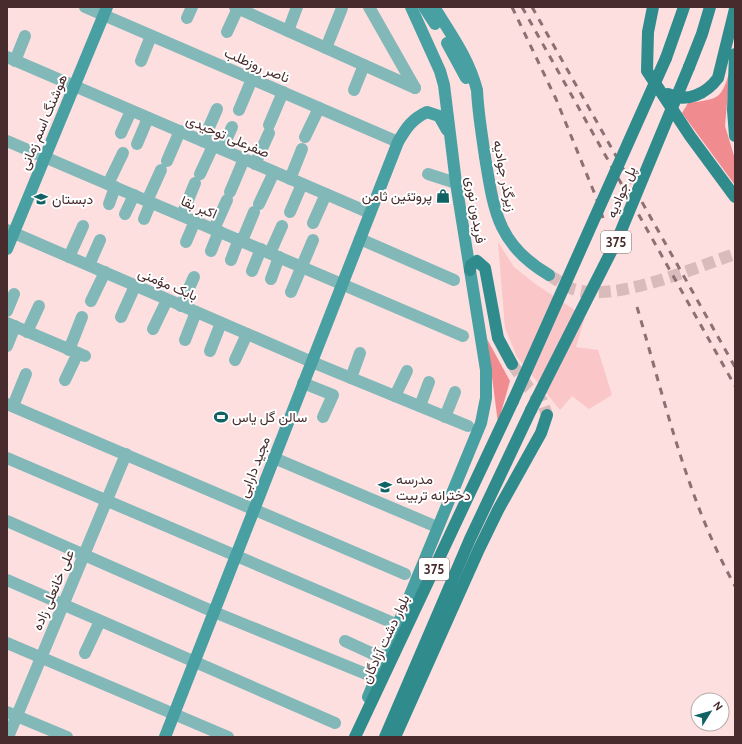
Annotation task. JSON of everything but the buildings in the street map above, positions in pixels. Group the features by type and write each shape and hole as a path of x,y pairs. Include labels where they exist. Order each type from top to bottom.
{"main road":[{"name":"فریدون نوری","path":"352,737 481,423 486,398 486,370 456,183 444,86 440,71 411,7"},
{"path":"424,7 463,71 478,109"},
{"path":"434,7 465,57 477,90 478,109"},
{"path":"653,7 648,32 647,71 690,136 735,197"},
{"name":"پل جوادیه","path":"513,401 666,58 684,7"},
{"name":"پل جوادیه","path":"385,737 470,539 531,410 618,238 689,67 702,34 710,7"},
{"path":"647,71 660,90 672,96 686,98 700,95 711,87 718,78 735,9"},
{"name":"هوشنگ اسم زمانی","path":"7,249 10,232 45,157 106,11"},
{"path":"735,54 733,110 735,136"},
{"name":"زیرگذر جوادیه","path":"478,109 493,204 499,222 517,251 533,265 549,275"},
{"name":"مجید دارابی","path":"165,737 398,142 409,123 416,117 427,112 439,116 450,134"},
{"path":"470,270 471,265 477,261 486,268 498,338 512,364"},
{"name":"بلوار دشت آزادگان","path":"356,737 513,401"},
{"path":"395,737 479,549 498,510 541,433 547,416"}],"street":[{"name":"ناصر روزطلب","path":"85,7 106,11 151,36 398,142"},
{"path":"288,31 297,7"},
{"path":"227,32 236,8 256,11 288,31 415,88 369,7"},
{"path":"326,48 342,8"},
{"path":"11,59 25,36"},
{"path":"141,61 151,36"},
{"name":"صفرعلی توحیدی","path":"11,59 370,213"},
{"path":"354,90 364,65"},
{"path":"239,110 252,79"},
{"path":"211,251 229,196 269,129 283,92"},
{"path":"290,179 319,108"},
{"path":"182,215 213,146 217,109"},
{"path":"121,133 131,110"},
{"path":"137,144 148,118"},
{"path":"213,146 232,127"},
{"path":"144,218 149,201 180,132"},
{"name":"اکبر بقا","path":"7,141 463,336"},
{"path":"109,204 112,185 123,153"},
{"path":"231,260 274,172"},
{"path":"428,174 456,183"},
{"path":"290,212 302,184"},
{"path":"313,223 326,194"},
{"path":"125,214 134,195"},
{"path":"186,242 195,221"},
{"path":"69,257 83,226"},
{"path":"252,271 270,253 282,226"},
{"name":"بابک مؤمنی","path":"10,232 312,362 468,426"},
{"path":"360,239 454,280"},
{"path":"88,266 100,240"},
{"path":"291,292 313,240"},
{"path":"270,253 271,279"},
{"path":"91,302 105,272"},
{"path":"182,306 194,276"},
{"path":"120,317 136,286"},
{"path":"7,311 14,294"},
{"path":"154,328 167,300"},
{"path":"27,332 39,306"},
{"path":"184,340 196,312"},
{"path":"65,380 77,353 82,317"},
{"path":"210,351 222,323"},
{"path":"7,346 11,325 77,353"},
{"path":"235,360 247,334"},
{"path":"350,378 360,353"},
{"path":"395,396 407,370"},
{"path":"26,374 10,405 254,508 405,574"},
{"path":"420,406 429,382"},
{"path":"303,383 333,395 323,417"},
{"path":"445,417 455,392"},
{"name":"علی خانعلی زاده","path":"8,737 12,714 41,658 126,454"},
{"path":"7,458 235,557 398,625"},
{"path":"274,458 437,527"},
{"path":"7,522 214,612 376,678"},
{"path":"7,580 335,723"},
{"path":"85,653 100,621"},
{"path":"345,641 384,659"},
{"path":"7,643 228,737"},
{"path":"12,714 67,737"}],"shaded area":[{"path":"730,69 725,126 735,159 735,185 682,113 688,103 712,99 717,96 724,87"},
{"path":"498,242 514,267 537,285 585,317 576,347 598,350 612,395 589,409 572,396 560,410 517,357 505,328"},
{"path":"487,339 510,381 498,423"}],"tunnel":[{"path":"549,275 573,289 590,292 610,291 632,288 654,282 735,254"},
{"path":"512,364 529,388 542,401 547,415"}],"railway":[{"path":"512,7 556,99 596,197 603,218"},
{"path":"522,7 735,386"},
{"path":"532,7 735,367"},
{"path":"637,307 678,450 690,485 718,553 735,586"}],"place":[{"name":"پروتئین ثامن","path":"443,196"},
{"name":"دبستان","path":"41,199"},
{"name":"سالن گل یاس","path":"221,417"},
{"name":"مدرسه دخترانه تربیت","path":"385,487"}]}
